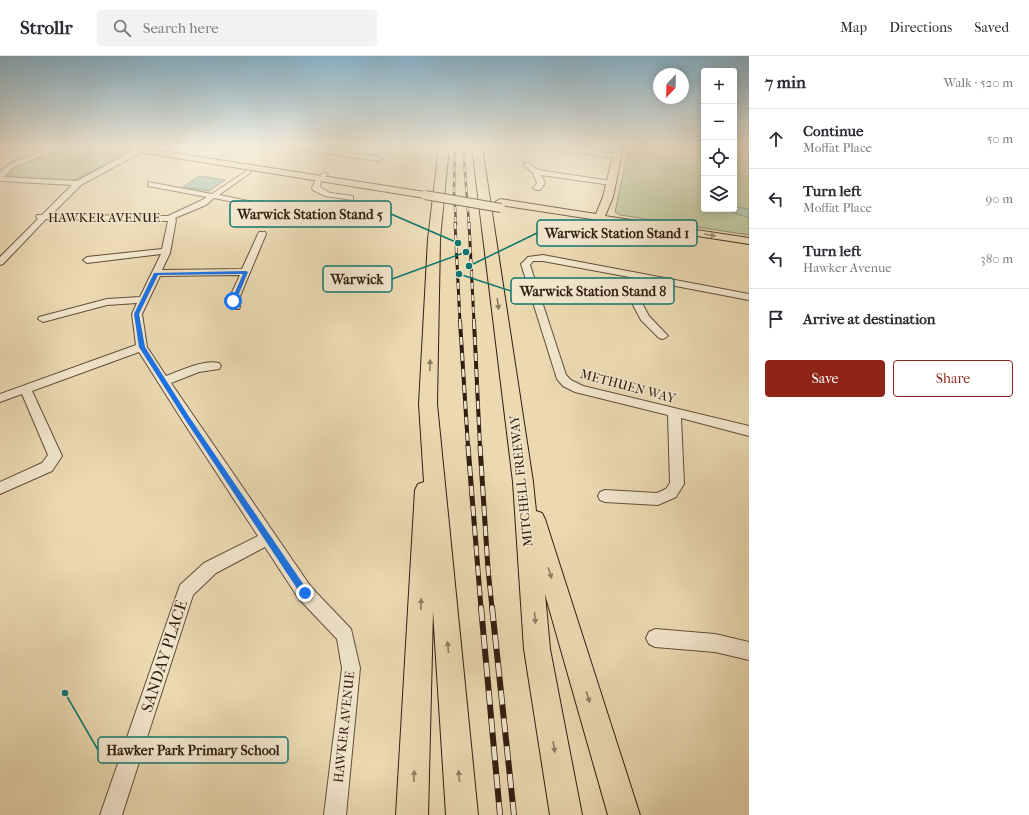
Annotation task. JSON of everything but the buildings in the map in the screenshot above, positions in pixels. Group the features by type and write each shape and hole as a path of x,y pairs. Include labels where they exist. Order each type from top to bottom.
{"highway":[{"path":"412,815 434,238 440,182"},
{"name":"MITCHELL FREEWAY","path":"482,182 523,482 537,649 566,815"},
{"path":"428,404 462,815"},
{"path":"523,482 624,815"}],"main road":[{"path":"332,182 351,183 425,193"},
{"path":"349,182 501,205 571,220 749,251"},
{"path":"571,220 589,222 601,216 605,216 611,183"},
{"path":"608,200 611,215 617,221"},
{"path":"501,205 524,206 601,216 617,221 749,241"},
{"path":"601,216 605,222 615,226 687,240"}],"street":[{"path":"66,182 75,183"},
{"path":"169,218 203,203 233,182"},
{"path":"322,182 316,188 320,191 350,198"},
{"path":"326,182 328,191 340,194"},
{"path":"537,188 541,182"},
{"path":"0,262 75,183"},
{"path":"150,184 274,208"},
{"path":"0,256 43,217"},
{"name":"HAWKER AVENUE","path":"43,217 169,218 172,220 166,251 137,314 142,347 190,422 305,593 344,635 351,668 335,815"},
{"path":"235,307 233,301 262,234"},
{"path":"88,260 166,251"},
{"name":"METHUEN WAY","path":"749,297 540,258 530,259 525,264 561,376 564,381 579,389 749,432"},
{"path":"156,274 246,272"},
{"path":"640,276 638,305 645,318 663,336"},
{"path":"43,319 107,302 143,300"},
{"path":"0,398 26,390 142,347"},
{"path":"164,381 197,369 216,366"},
{"path":"0,488 47,467 55,456 26,390"},
{"path":"605,496 658,499 671,493 677,484 674,413"},
{"name":"SANDAY PLACE","path":"111,815 186,590 210,568 268,538"},
{"path":"655,638 716,643 733,646 749,652"}],"green space":[{"path":"621,182 701,182 701,212 737,212 737,182 749,182 749,235 620,215 615,212"}],"shaded area":[{"path":"190,182 221,182 209,191 183,187"},
{"path":"737,206 749,209 749,218 732,212 737,212"}],"railway":[{"path":"454,182 456,224"},
{"path":"466,182 469,224"},
{"path":"455,223 460,322"},
{"path":"469,223 474,322"},
{"path":"460,321 468,447"},
{"path":"474,321 480,447"},
{"path":"468,446 481,608"},
{"path":"480,446 492,608"},
{"path":"481,607 500,815"},
{"path":"492,607 514,815"}],"place":[{"name":"Warwick Station Stand 5","path":"458,243"},
{"name":"Warwick","path":"466,252"},
{"name":"Warwick Station Stand 1","path":"469,266"},
{"name":"Warwick Station Stand 8","path":"459,274"},
{"name":"Hawker Park Primary School","path":"65,693"}],"route":[{"path":"233,301 246,272 156,274 137,314 142,347 186,417 305,593"}]}
